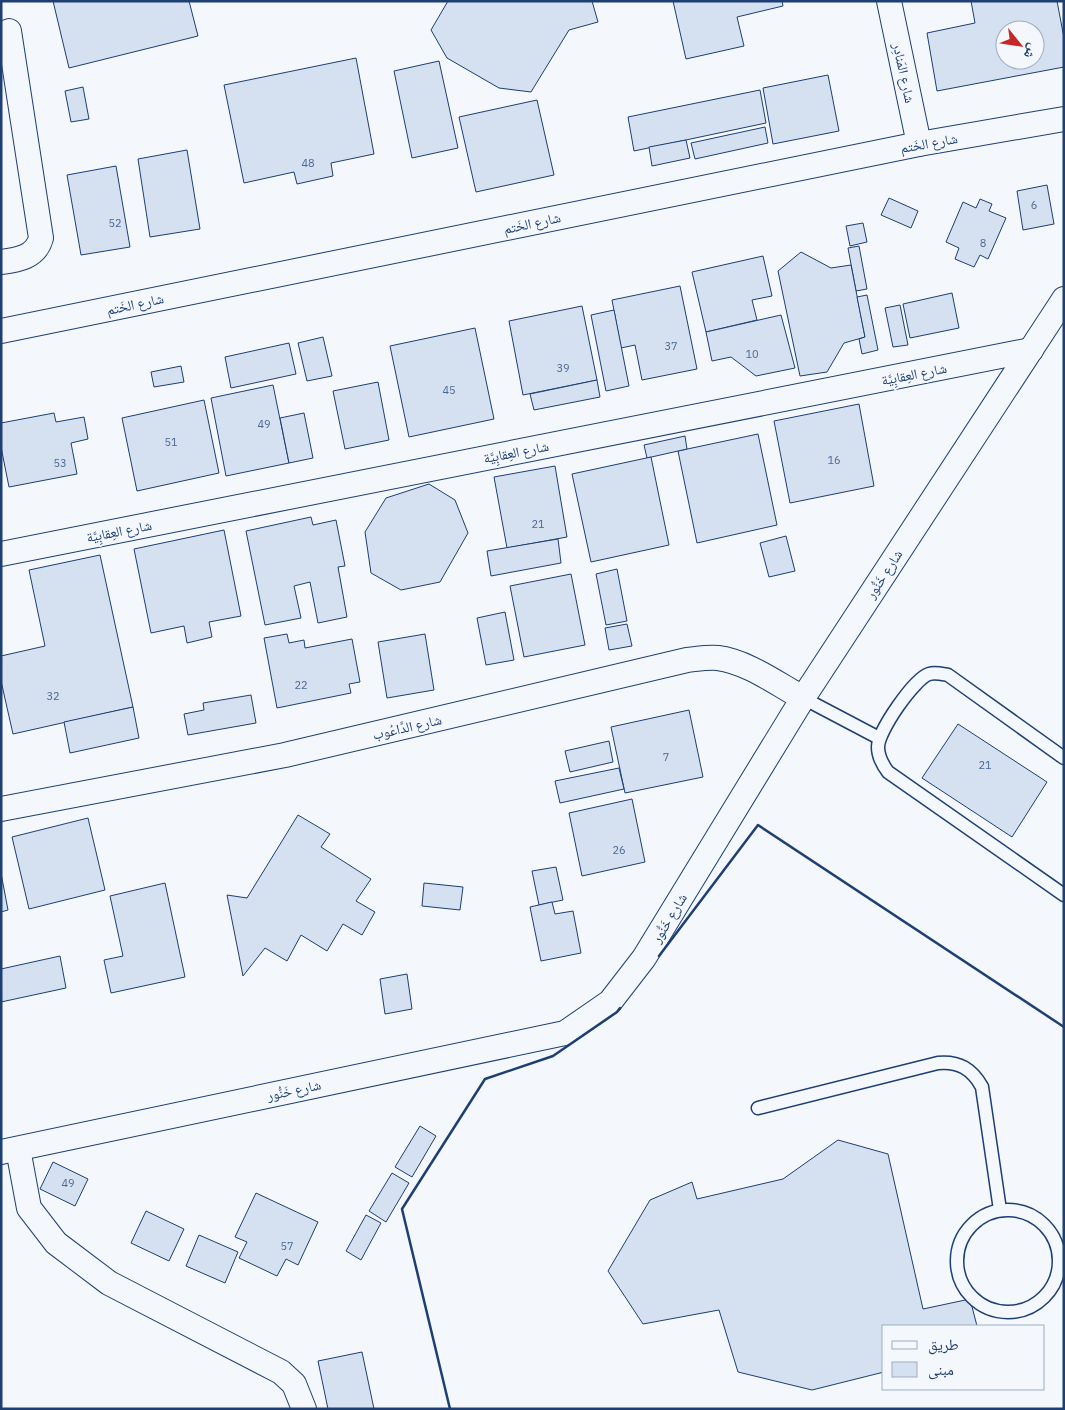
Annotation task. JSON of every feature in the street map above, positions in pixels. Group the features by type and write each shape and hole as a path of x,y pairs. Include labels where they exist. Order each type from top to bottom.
{"street":[{"name":"شارع المَنادِر","path":"890,1 919,144"},
{"path":"1,262 21,259 34,252 41,238 9,31"},
{"name":"شارع الخَتم","path":"1,331 919,144 1064,119"},
{"name":"شارع خَنُّور","path":"10,1150 565,1033 610,1002 644,958 803,698 1064,299"},
{"name":"شارع العِقابِيَّة","path":"1,554 1031,350"},
{"name":"شارع الدَّاعُوب","path":"1,809 285,755 687,660 718,658 733,662 748,668 803,698"},
{"path":"10,1150 29,1208 56,1243 109,1283 281,1372 294,1384 304,1409"}],"lane":[{"path":"1064,758 948,675 938,673 929,674 920,679 885,725 879,738 879,756 888,772 1064,895"},
{"path":"803,698 879,738"},
{"path":"758,1108 938,1063 949,1062 960,1065 977,1078 982,1087 1000,1210"},
{"path":"1000,1210 1018,1210 1035,1217 1048,1228 1056,1244 1059,1259 1058,1268 1048,1292 1035,1304 1022,1310 1004,1312 987,1307 972,1297 963,1284 957,1268 958,1250 969,1227 983,1216 1000,1210"}],"building":[{"path":"53,1 189,1 198,36 69,68"},
{"path":"448,1 592,1 598,22 569,30 531,92 499,88 447,58 431,30"},
{"path":"673,1 782,1 783,6 737,17 744,46 686,59"},
{"path":"971,1 1057,1 1064,38 1064,67 937,91 927,33 975,23"},
{"path":"356,58 374,154 331,163 333,176 297,184 294,172 244,183 224,85"},
{"path":"439,61 458,148 412,158 394,71"},
{"path":"828,75 839,131 773,144 763,88"},
{"path":"83,87 89,119 71,122 65,91"},
{"path":"760,90 766,123 634,151 628,117"},
{"path":"537,100 554,175 476,192 459,117"},
{"path":"765,127 768,143 695,159 691,143"},
{"path":"686,140 690,158 652,166 649,147"},
{"path":"187,150 200,229 150,237 138,159"},
{"path":"116,166 130,247 81,255 67,175"},
{"path":"1047,185 1054,224 1023,230 1017,191"},
{"path":"889,198 918,211 911,228 881,215"},
{"path":"980,199 992,204 989,211 1006,218 988,259 980,255 974,267 955,259 959,248 946,242 963,202 976,208"},
{"path":"863,223 867,242 850,246 846,226"},
{"path":"859,246 867,289 856,291 848,248"},
{"path":"801,252 831,268 851,265 865,337 844,343 827,372 800,376 778,271"},
{"path":"763,256 772,296 752,300 757,320 706,332 692,272"},
{"path":"680,286 697,369 642,380 635,345 621,348 612,300"},
{"path":"952,293 959,328 910,338 903,304"},
{"path":"867,295 878,350 862,354 859,339 865,337 857,297"},
{"path":"900,305 908,345 893,347 885,308"},
{"path":"582,306 597,380 523,395 509,321"},
{"path":"614,310 629,386 606,391 591,315"},
{"path":"781,315 795,368 756,376 731,357 712,361 706,332"},
{"path":"475,328 494,419 409,437 390,346"},
{"path":"323,337 332,376 307,381 298,343"},
{"path":"289,343 296,374 231,388 225,357"},
{"path":"181,366 184,382 154,387 151,372"},
{"path":"597,380 600,397 534,410 530,394"},
{"path":"378,382 389,440 345,449 333,391"},
{"path":"273,385 289,463 226,476 211,398"},
{"path":"204,400 219,473 137,491 122,418"},
{"path":"859,404 874,486 790,503 774,421"},
{"path":"54,413 56,422 84,417 88,439 71,443 77,474 9,487 1,447 1,423"},
{"path":"304,413 313,458 289,463 280,418"},
{"path":"758,434 777,525 697,543 678,451"},
{"path":"685,436 687,449 647,458 644,445"},
{"path":"651,457 669,545 591,562 572,474"},
{"path":"555,466 567,537 507,548 494,477"},
{"path":"429,484 455,500 468,533 440,582 401,590 371,573 365,532 386,498"},
{"path":"311,517 313,525 336,520 345,566 338,567 347,617 318,623 310,582 294,586 301,618 265,625 246,531"},
{"path":"224,530 241,616 209,622 212,637 187,643 184,626 151,633 134,549"},
{"path":"786,536 795,571 769,577 760,543"},
{"path":"558,539 561,563 491,576 487,551"},
{"path":"100,555 133,707 13,734 1,681 1,656 45,646 29,570"},
{"path":"617,569 627,621 606,625 596,574"},
{"path":"571,574 585,645 524,657 510,586"},
{"path":"505,612 514,660 486,665 477,618"},
{"path":"627,624 632,646 609,650 605,628"},
{"path":"287,634 289,643 304,640 305,648 352,639 360,682 349,684 351,693 277,708 264,638"},
{"path":"425,634 434,690 387,698 378,642"},
{"path":"251,695 256,723 188,735 184,714 204,710 203,703"},
{"path":"133,707 139,738 70,753 64,722"},
{"path":"689,710 703,777 625,793 611,727"},
{"path":"958,724 1047,782 1012,837 922,778"},
{"path":"609,741 613,762 570,772 565,751"},
{"path":"619,768 624,789 560,803 555,781"},
{"path":"632,799 645,862 582,876 569,813"},
{"path":"298,815 330,834 321,847 371,879 356,901 375,912 362,935 343,924 327,951 301,935 287,961 265,948 243,976 227,895 247,898"},
{"path":"88,818 105,890 29,909 12,837"},
{"path":"556,867 563,900 539,905 532,871"},
{"path":"1,873 8,910 1,912"},
{"path":"165,883 185,977 111,993 104,960 123,956 110,896"},
{"path":"424,883 463,887 460,910 422,906"},
{"path":"552,902 555,914 573,911 581,953 541,961 530,907"},
{"path":"60,956 66,988 1,1002 1,969"},
{"path":"407,974 412,1009 385,1014 380,979"},
{"path":"420,1126 436,1136 412,1177 395,1167"},
{"path":"838,1140 888,1154 923,1309 970,1299 977,1325 882,1325 882,1372 812,1390 738,1372 719,1310 643,1324 608,1271 650,1200 692,1182 697,1199 783,1179"},
{"path":"53,1162 88,1179 75,1206 40,1189"},
{"path":"392,1173 409,1183 386,1222 369,1211"},
{"path":"256,1193 318,1222 298,1265 286,1259 277,1276 239,1258 247,1242 235,1237"},
{"path":"146,1211 184,1229 169,1261 131,1243"},
{"path":"366,1215 381,1223 361,1260 346,1251"},
{"path":"199,1235 238,1252 225,1283 186,1266"},
{"path":"362,1352 374,1409 328,1409 318,1361"}],"wall":[{"path":"659,956 758,825 1064,1027"},
{"path":"450,1409 402,1209 485,1079 553,1056 617,1012 620,1008"}]}
